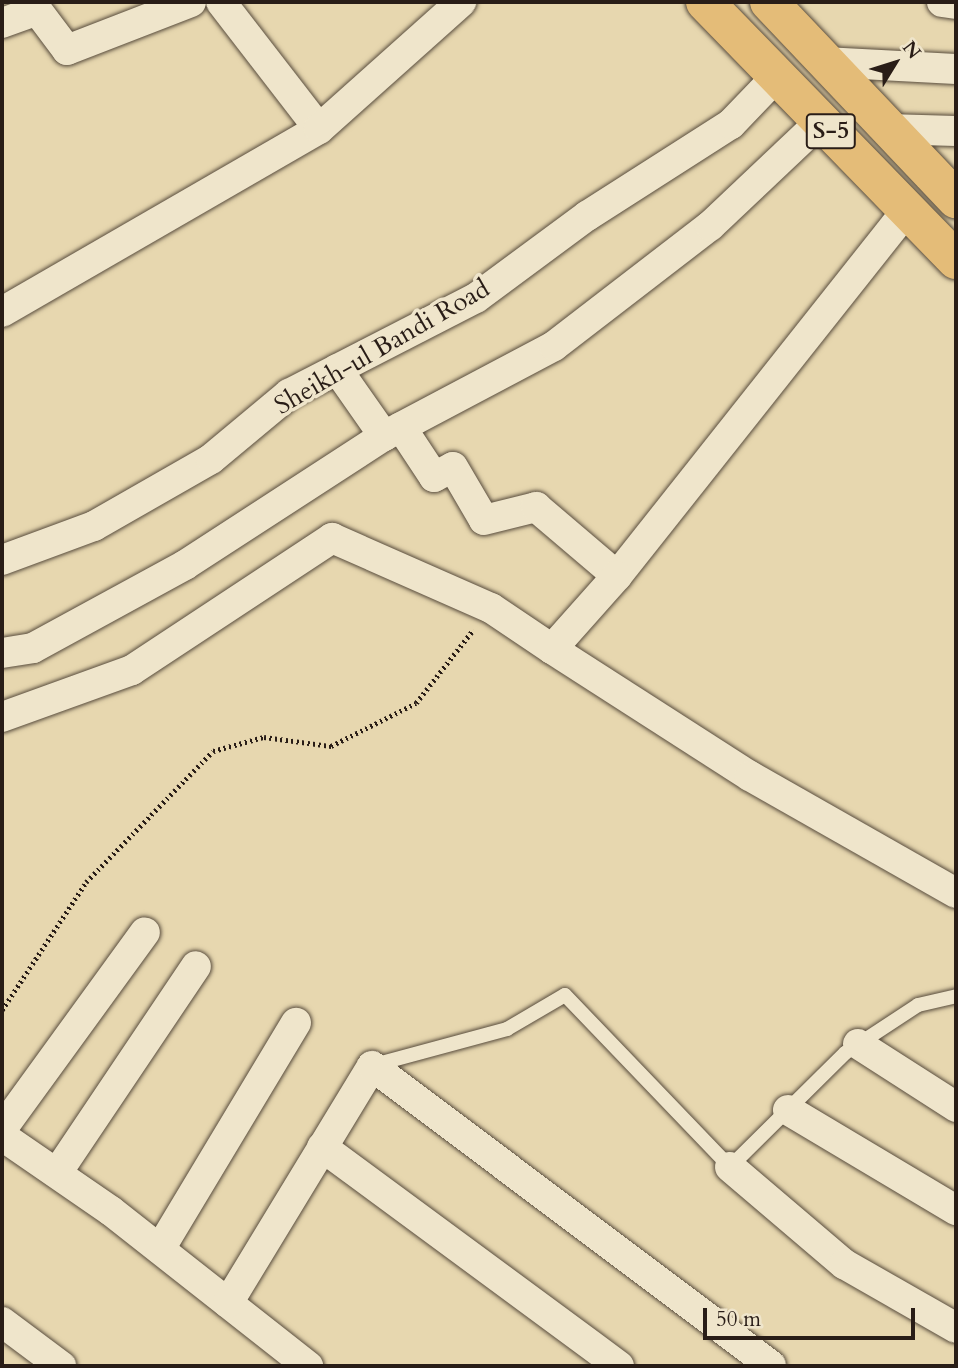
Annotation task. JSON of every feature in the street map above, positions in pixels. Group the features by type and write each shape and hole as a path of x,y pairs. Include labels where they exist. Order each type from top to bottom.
{"main road":[{"name":"S-5","path":"705,2 956,260"},
{"name":"S-5","path":"769,2 956,200"}],"street":[{"path":"2,23 37,10 67,50 191,2"},
{"path":"221,2 319,129"},
{"path":"2,312 319,129 461,2"},
{"path":"942,2 956,4"},
{"path":"824,62 956,69"},
{"name":"Sheikh-ul Bandi Road","path":"3,555 94,526 211,459 289,394 476,298 587,216 731,124 777,76"},
{"path":"2,653 33,648 185,565 393,431 554,345 710,226 821,121"},
{"path":"887,129 956,131"},
{"path":"552,649 617,576 908,209"},
{"path":"337,369 434,477 453,467 484,520 536,507 617,576"},
{"path":"2,717 132,670 332,538 491,608 750,776 956,893"},
{"path":"2,1129 145,932"},
{"path":"57,1173 196,966"},
{"path":"160,1249 296,1023"},
{"path":"858,1044 956,1107"},
{"path":"228,1303 372,1066 771,1366"},
{"path":"788,1110 956,1210"},
{"path":"2,1136 160,1249 308,1366"},
{"path":"322,1147 619,1366"},
{"path":"730,1167 844,1265 956,1328"},
{"path":"2,1322 61,1366"}],"lane":[{"path":"372,1066 507,1029 565,995 730,1167 858,1044 918,1005 956,996"}],"path":[{"path":"2,1010 86,883 213,751 264,737 331,746 416,703 491,608"}]}
